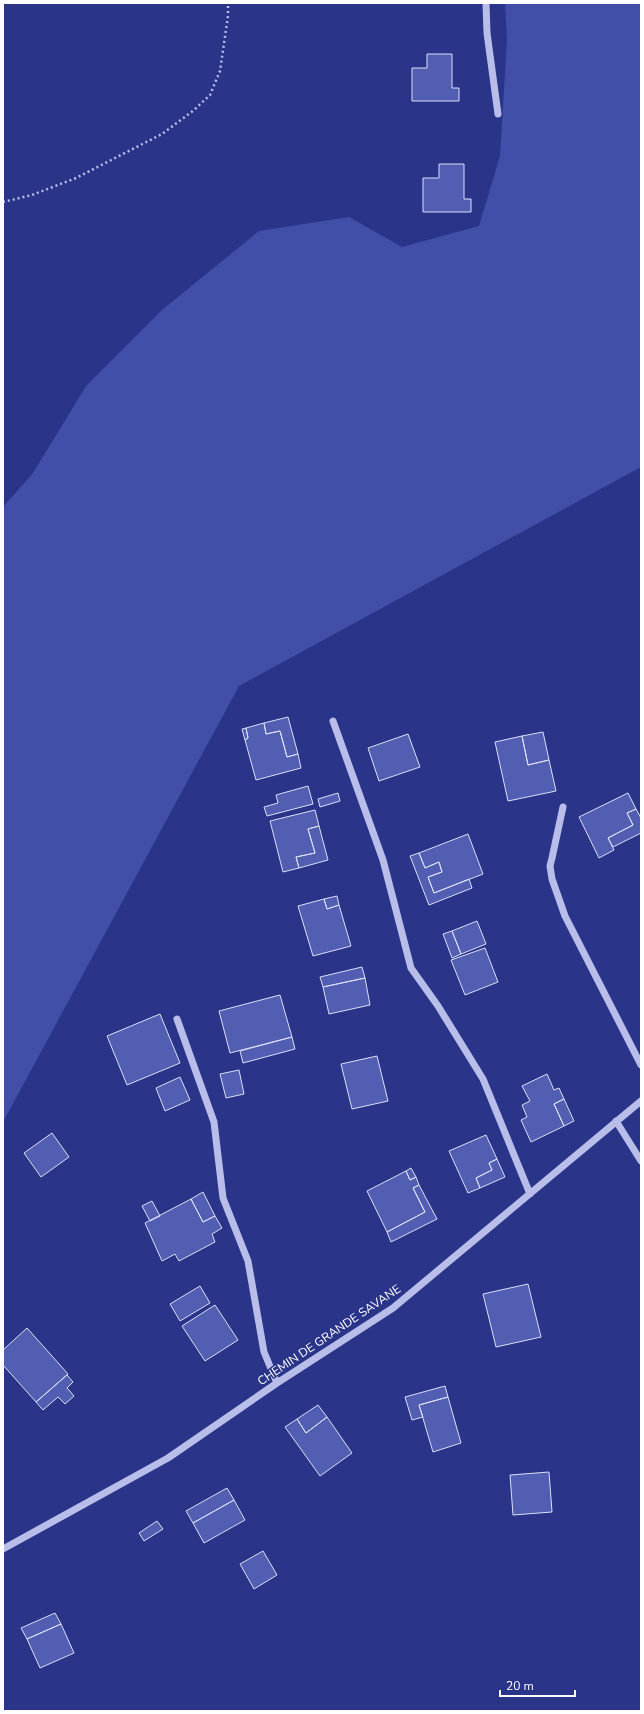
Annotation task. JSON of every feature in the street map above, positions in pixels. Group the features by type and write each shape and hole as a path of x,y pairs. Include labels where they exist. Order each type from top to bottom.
{"street":[{"path":"486,3 486,33 498,114"},
{"path":"333,721 383,860 411,968 438,1006 482,1079 530,1194"},
{"path":"563,807 550,866 552,879 565,916 641,1065"},
{"path":"177,1019 214,1122 223,1198 248,1261 264,1352 277,1383"},
{"name":"CHEMIN DE GRANDE SAVANE","path":"3,1549 168,1458 277,1383 393,1308 641,1101"},
{"path":"616,1121 641,1161"}],"path":[{"path":"3,202 32,195 76,178 162,134 194,110 210,95 220,71 228,16 228,3"}],"shaded area":[{"path":"505,3 641,3 641,467 239,686 3,1122 3,507 33,473 86,386 162,310 259,231 349,217 402,247 479,226 500,156 507,40"}],"building":[{"path":"427,54 452,54 452,88 459,88 459,101 412,101 412,68 427,68"},
{"path":"439,164 464,164 464,199 471,199 471,212 423,212 423,178 439,178"},
{"path":"288,717 298,754 287,757 280,731 266,734 264,723"},
{"path":"264,723 266,734 280,731 287,757 298,754 301,768 256,780 245,740 248,738 246,728"},
{"path":"246,728 248,738 245,740 242,729"},
{"path":"543,732 549,760 528,765 522,736"},
{"path":"408,734 420,767 379,781 368,748"},
{"path":"522,736 528,765 549,760 556,791 508,801 495,742"},
{"path":"308,786 313,804 267,816 264,807 278,803 276,795"},
{"path":"338,793 340,801 320,807 318,799"},
{"path":"628,793 636,809 627,813 633,825 608,838 614,850 599,858 579,817"},
{"path":"636,809 641,818 641,833 613,847 608,838 633,825 627,813"},
{"path":"315,810 319,826 308,829 315,853 296,857 299,868 283,872 270,821"},
{"path":"319,826 328,860 299,868 296,857 315,853 308,829"},
{"path":"468,834 483,874 434,893 428,877 442,872 439,862 425,868 419,853"},
{"path":"419,853 425,868 439,862 442,872 428,877 434,893 469,879 472,888 429,905 410,856"},
{"path":"337,896 339,905 327,909 324,899"},
{"path":"324,899 327,909 339,905 351,946 313,956 298,906"},
{"path":"477,921 486,944 461,954 452,931"},
{"path":"452,931 461,954 452,958 443,934"},
{"path":"485,948 498,982 465,995 451,960"},
{"path":"362,967 365,978 323,987 320,977"},
{"path":"365,978 370,1005 329,1014 323,987"},
{"path":"280,995 292,1037 230,1053 219,1011"},
{"path":"160,1014 180,1063 127,1085 107,1036"},
{"path":"292,1037 295,1049 243,1063 240,1051"},
{"path":"377,1056 388,1101 352,1109 341,1064"},
{"path":"239,1070 244,1094 226,1098 220,1074"},
{"path":"547,1074 554,1090 559,1088 564,1099 554,1104 564,1126 531,1142 521,1120 527,1117 522,1105 530,1101 522,1086"},
{"path":"180,1077 190,1100 165,1111 156,1088"},
{"path":"564,1099 574,1121 564,1126 554,1104"},
{"path":"52,1133 69,1157 41,1177 24,1153"},
{"path":"486,1135 497,1159 489,1163 492,1170 476,1178 480,1188 468,1193 449,1151"},
{"path":"497,1159 505,1177 480,1188 476,1178 492,1170 489,1163"},
{"path":"411,1168 416,1177 410,1180 406,1171"},
{"path":"406,1171 410,1180 416,1177 419,1185 413,1188 425,1212 387,1232 367,1191"},
{"path":"419,1185 437,1219 391,1242 387,1232 425,1212 413,1188"},
{"path":"203,1192 215,1216 203,1222 191,1199"},
{"path":"191,1199 203,1222 215,1216 222,1228 212,1234 215,1242 179,1261 175,1254 162,1261 145,1223"},
{"path":"152,1201 160,1216 150,1221 142,1206"},
{"path":"528,1284 541,1337 496,1347 483,1294"},
{"path":"200,1286 210,1303 180,1321 170,1304"},
{"path":"215,1305 238,1340 205,1361 182,1326"},
{"path":"27,1328 68,1374 36,1402 3,1365 3,1350"},
{"path":"67,1375 73,1382 67,1388 74,1396 65,1404 58,1397 43,1410 36,1402"},
{"path":"445,1386 448,1397 419,1405 423,1417 412,1420 405,1397"},
{"path":"448,1397 461,1443 433,1452 419,1405"},
{"path":"318,1405 327,1417 306,1433 297,1419"},
{"path":"327,1417 352,1453 320,1476 285,1427 297,1419 306,1433"},
{"path":"549,1472 552,1512 513,1515 510,1475"},
{"path":"227,1488 234,1500 193,1523 186,1511"},
{"path":"234,1500 245,1520 204,1543 193,1523"},
{"path":"157,1521 163,1529 144,1541 139,1533"},
{"path":"263,1551 277,1575 254,1589 240,1564"},
{"path":"55,1613 61,1624 27,1639 21,1628"},
{"path":"61,1624 74,1653 40,1668 27,1639"}]}
